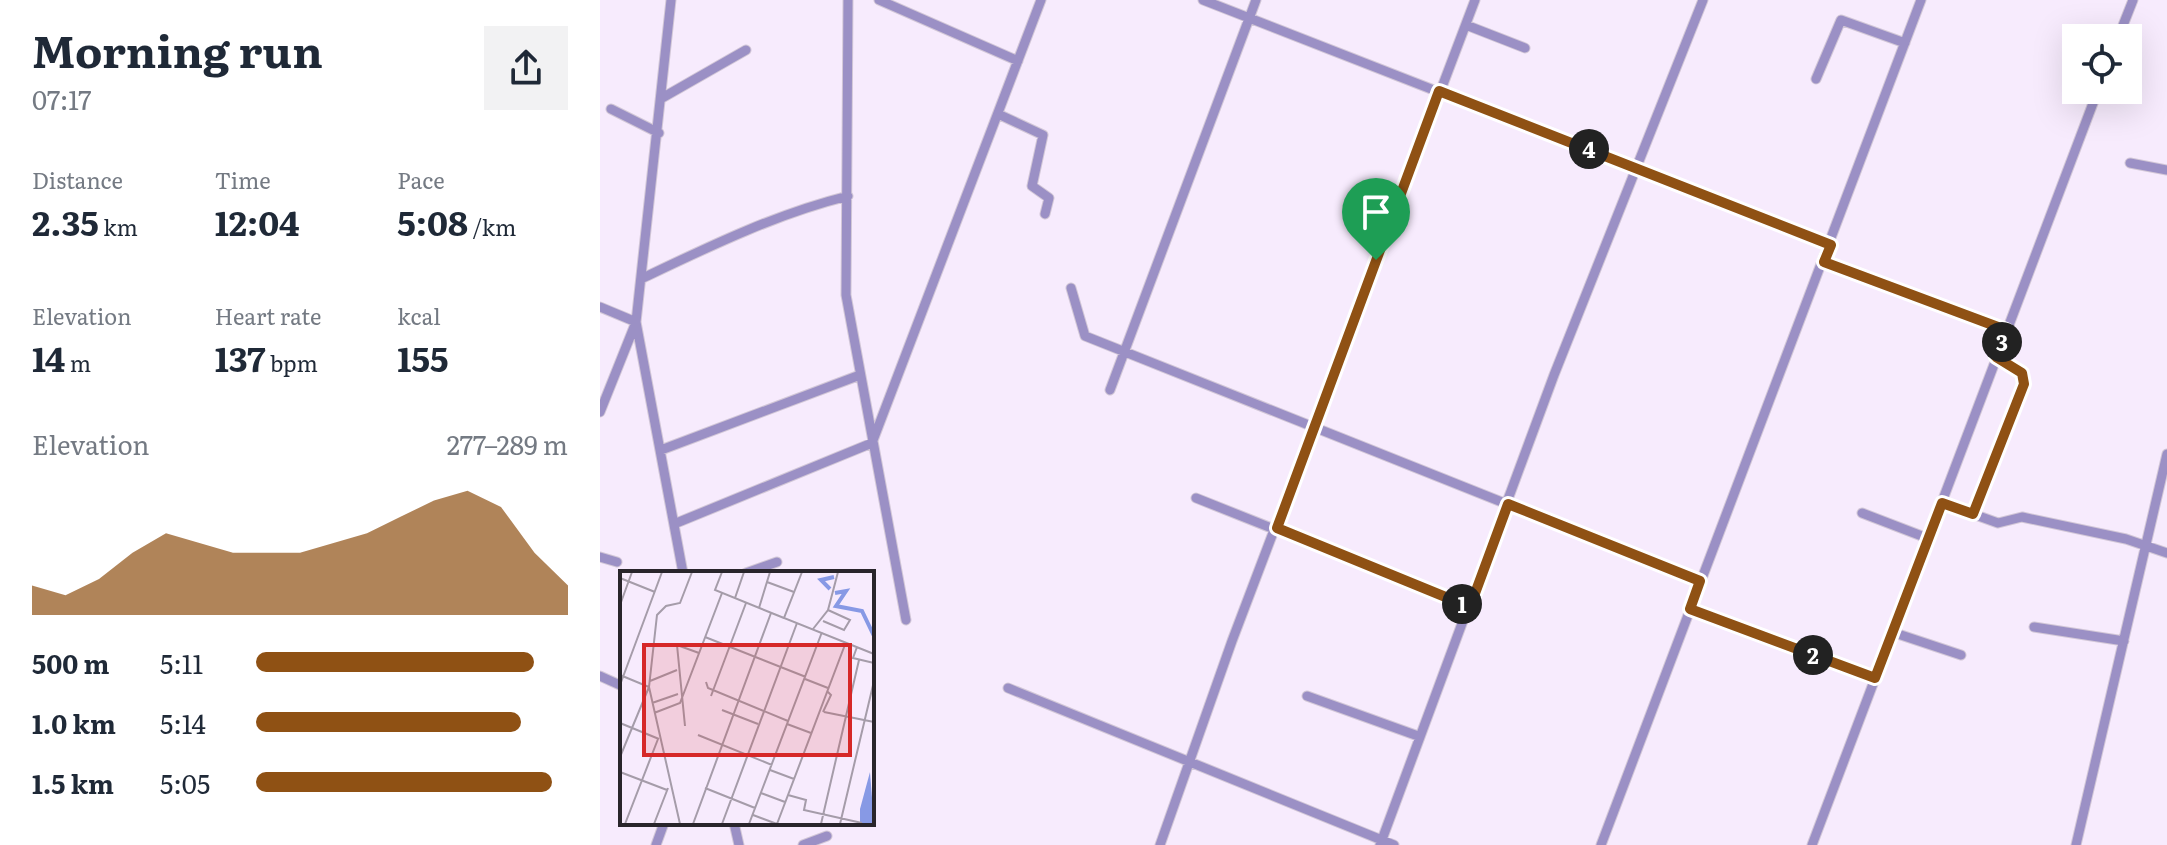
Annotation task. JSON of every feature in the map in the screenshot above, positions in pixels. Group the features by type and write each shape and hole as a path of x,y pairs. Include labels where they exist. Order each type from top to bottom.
{"street":[{"path":"600,412 636,322 659,133 671,0"},
{"path":"848,0 846,295 906,620"},
{"path":"879,0 1018,61"},
{"path":"674,524 872,443 1041,0"},
{"path":"1203,0 1831,245"},
{"path":"1110,390 1256,0"},
{"path":"1160,845 1475,0"},
{"path":"1380,842 1554,375 1639,168 1703,0"},
{"path":"1601,845 1831,245 1921,0"},
{"path":"2124,24 2133,0"},
{"path":"1816,79 1841,20 1905,43"},
{"path":"1466,25 1525,48"},
{"path":"662,98 746,50"},
{"path":"1812,845 2093,104"},
{"path":"611,109 659,133"},
{"path":"998,114 1043,135 1032,186 1049,198 1045,214"},
{"path":"2130,163 2167,170"},
{"path":"643,278 788,213 848,196"},
{"path":"1824,262 2006,330"},
{"path":"1071,288 1078,303 1082,333 1313,429 1700,581"},
{"path":"600,307 636,322"},
{"path":"636,322 683,571"},
{"path":"1973,514 2024,384 2022,373 1996,357"},
{"path":"661,450 860,375"},
{"path":"2076,845 2167,454"},
{"path":"1196,498 1470,607"},
{"path":"1942,503 1998,523 2022,517 2126,539 2146,549 2167,553"},
{"path":"1862,513 1927,538"},
{"path":"600,557 617,562"},
{"path":"752,571 777,562"},
{"path":"1690,609 1875,678"},
{"path":"2034,627 2124,641"},
{"path":"1892,632 1961,655"},
{"path":"600,676 620,685"},
{"path":"1008,688 1380,842 1394,845"},
{"path":"1307,696 1418,736"},
{"path":"656,845 663,825"},
{"path":"734,825 739,845"},
{"path":"803,845 827,836"}],"route":[{"path":"1439,91 1831,245 1824,262 2006,330 1996,357 2022,373 2024,384 1973,514 1942,503 1875,678 1690,609 1700,581 1508,504 1470,607 1277,528 1376,260 1439,91"}]}
